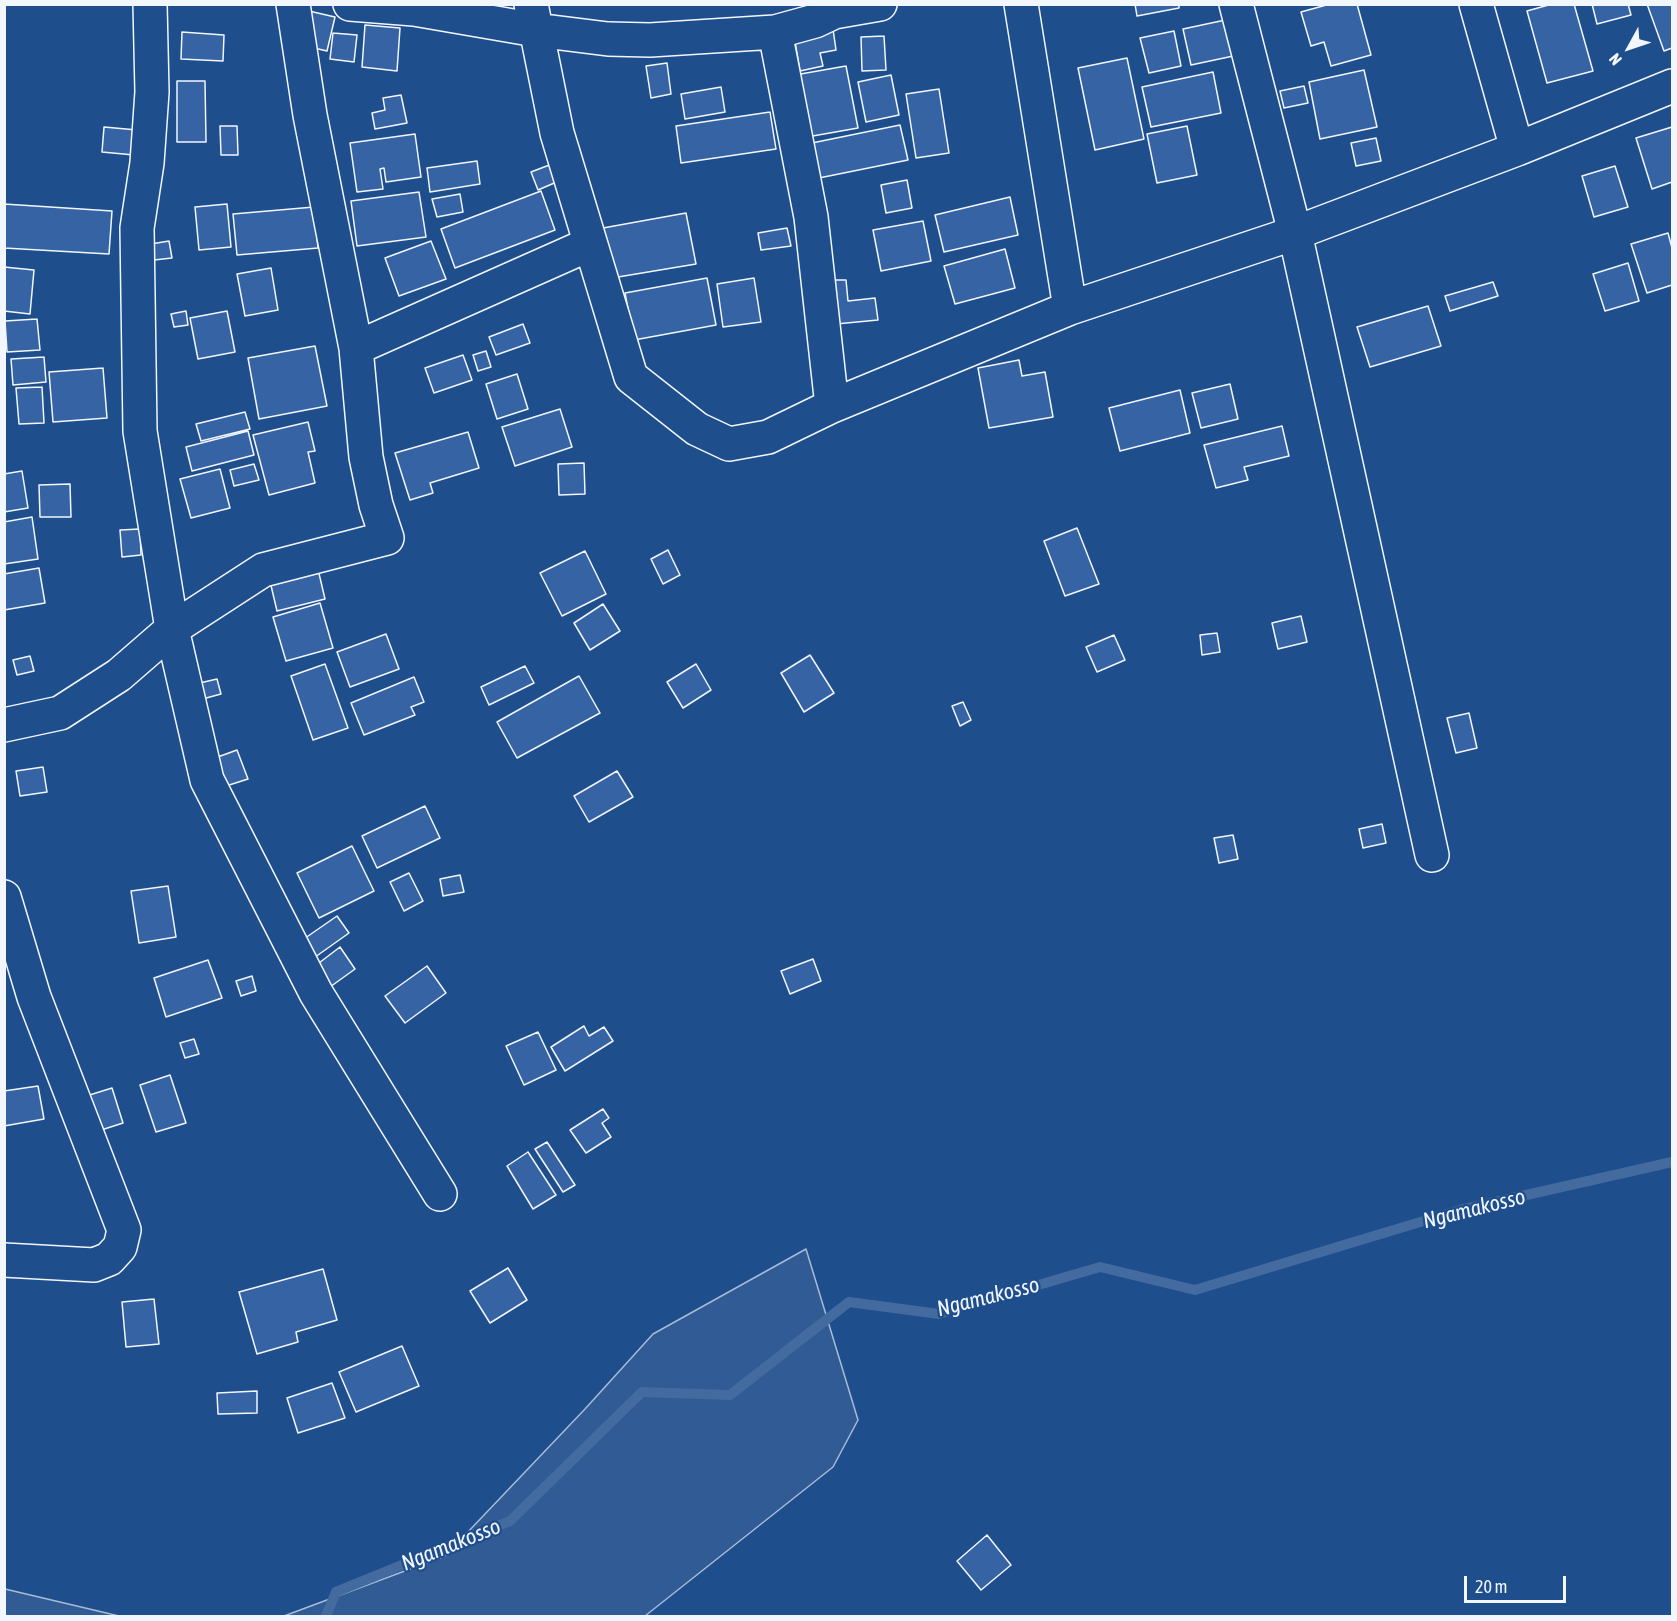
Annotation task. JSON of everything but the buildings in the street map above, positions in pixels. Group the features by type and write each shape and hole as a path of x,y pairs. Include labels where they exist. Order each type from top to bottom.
{"street":[{"path":"150,4 152,92 147,164 137,228 140,431 172,629 207,780 316,993 440,1194"},
{"path":"4,724 60,713 119,675 172,629 263,570 387,538 376,505 366,457 356,348 310,115 293,4"},
{"path":"350,4 534,17 608,39 650,40 775,32 815,21 833,8 880,4"},
{"path":"1021,4 1070,308"},
{"path":"1236,4 1295,233 1432,855"},
{"path":"1476,4 1517,149"},
{"path":"534,17 557,133 631,377 697,429 729,444 768,437 832,406 1070,308 1295,233 1517,149 1672,86"},
{"path":"775,32 811,217 832,406"},
{"path":"356,348 590,244"},
{"path":"4,897 34,997 124,1230 120,1247 109,1259 94,1265 4,1260"}],"shaded area":[{"path":"806,1249 858,1420 833,1467 645,1616 284,1616 445,1556 653,1334"},
{"path":"5,1589 119,1616 5,1616"}],"waterway":[{"name":"Ngamakosso","path":"326,1616 336,1592 510,1521 642,1392 730,1395 849,1302 939,1314 1100,1267 1195,1290 1460,1210 1672,1162"}]}
